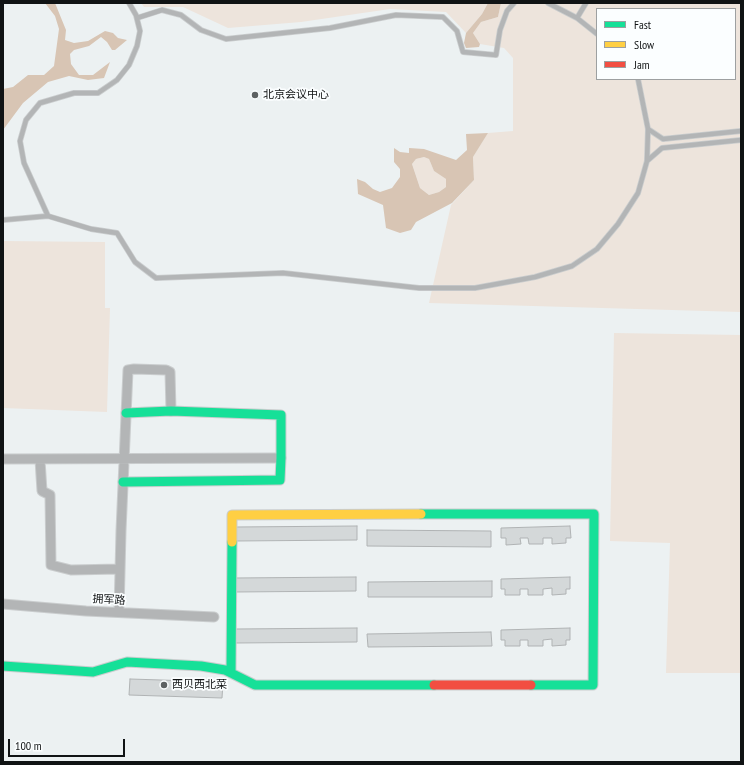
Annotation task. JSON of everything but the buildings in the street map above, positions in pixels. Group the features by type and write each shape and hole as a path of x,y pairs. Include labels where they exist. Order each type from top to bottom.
{"street":[{"path":"119,612 123,458 128,370 166,370 170,372 171,411"},
{"path":"123,482 280,480 281,458 281,415 171,411 126,413"},
{"path":"3,459 281,458"},
{"path":"40,460 42,490 50,495 51,565 71,570 119,569"},
{"path":"3,666 93,672 127,662 201,666 225,670 254,686 593,685 594,514 232,515 231,673"},
{"name":"拥军路","path":"3,604 214,617"}],"lane":[{"path":"48,216 24,163 20,141 26,120 40,103 74,93 98,93 117,80 129,65 137,46 140,31 137,18 129,3"},
{"path":"137,18 162,10 181,15 201,30 226,39 330,28 396,15 443,17 457,31 463,52 496,54 500,30 507,11 514,3"},
{"path":"548,3 577,18 596,33"},
{"path":"577,18 586,3"},
{"path":"3,220 48,216 91,229 117,233 135,262 156,278 283,273 400,286 475,288 535,277 572,266 596,249 618,224 638,193 647,161 648,129 638,80"},
{"path":"648,129 663,139 741,131"},
{"path":"647,161 662,148 741,140"}],"shaded area":[{"path":"45,3 55,3 66,30 65,40 74,43 88,41 105,31 113,33 118,38 127,40 115,50 112,50 107,42 101,37 89,46 74,50 70,54 71,64 79,75 93,75 110,62 104,78 88,80 69,76 48,82 23,103 3,130 3,89 13,87 28,75 44,75 54,66 59,29 55,16"},
{"path":"141,3 488,3 482,14 466,33 446,12 390,9 301,22 228,28 183,7 144,7"},
{"path":"488,3 501,3 498,17 481,22 473,33 480,44 479,47 466,48 464,43 466,33 482,14"},
{"path":"501,3 741,3 741,312 429,303 451,205 474,180 473,157 488,133 513,131 513,58 504,48 480,44 473,33 481,22 498,17"},
{"path":"488,133 473,157 474,180 452,203 416,222 411,230 400,233 386,228 383,205 358,194 357,179 365,182 373,189 380,192 392,188 400,177 400,169 394,162 394,148 400,152 409,153 409,148 424,149 456,160 467,150 466,134","holes":["424,157 429,159 434,171 446,179 446,187 439,192 429,195 420,188 412,164 416,159"]},
{"path":"424,157 429,159 434,171 446,179 446,187 439,192 429,195 420,188 412,164 416,159"},
{"path":"3,241 105,242 105,308 110,308 107,412 3,408"},
{"path":"614,333 741,335 741,673 666,673 670,543 610,541"}],"traffic: fast":[{"path":"123,482 280,480 281,458 281,415 171,411 126,413"},
{"path":"421,514 594,514 593,685 531,685"},
{"path":"231,673 232,542"},
{"path":"3,666 93,672 127,662 201,666 225,670 255,685 434,685"}],"traffic: slow":[{"path":"232,542 232,515 421,514"}],"traffic: jam":[{"path":"434,685 531,685"}],"place":[{"name":"北京会议中心","path":"255,95"},
{"name":"西贝西北菜","path":"164,685"}]}
